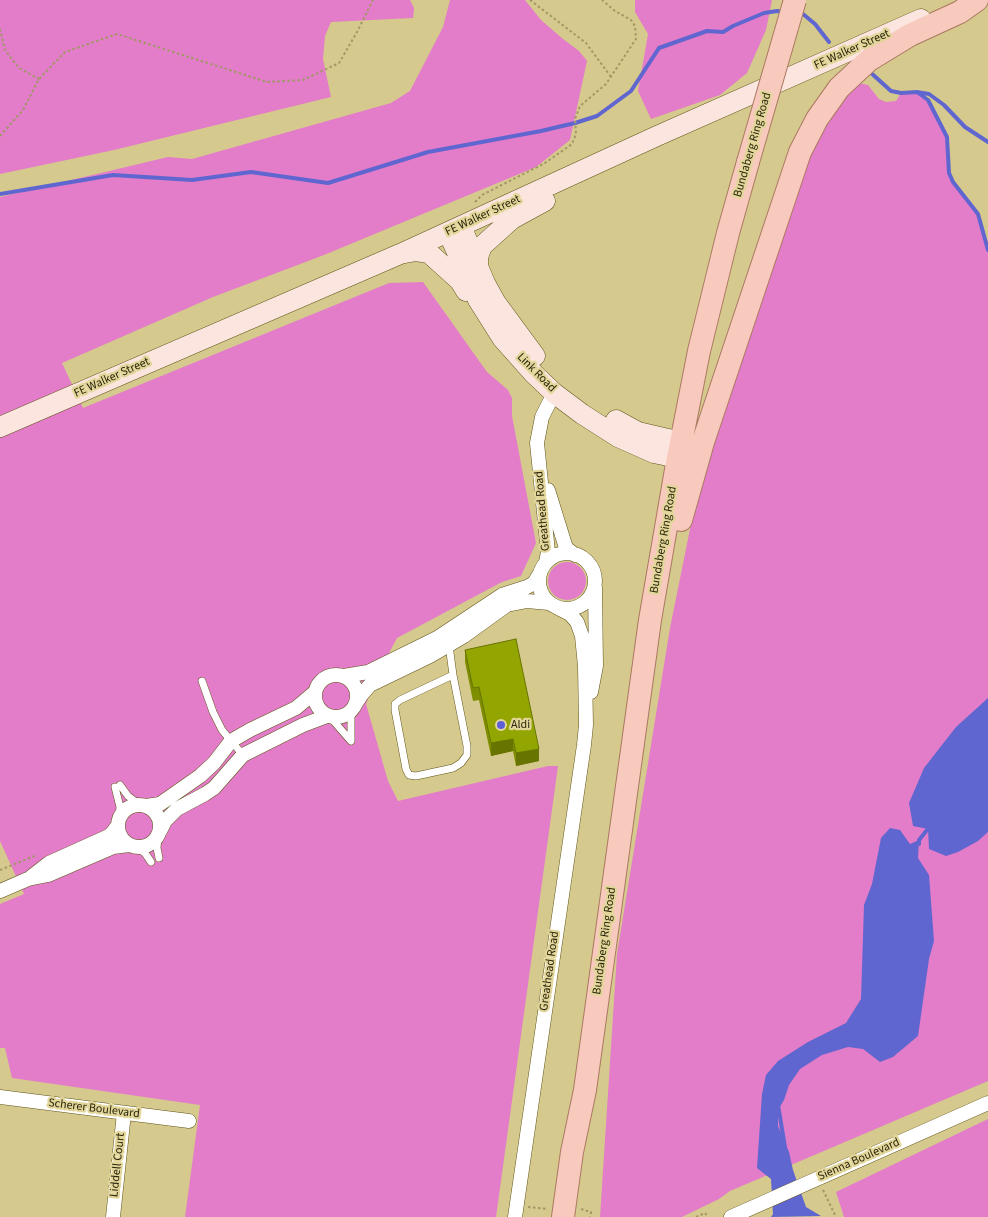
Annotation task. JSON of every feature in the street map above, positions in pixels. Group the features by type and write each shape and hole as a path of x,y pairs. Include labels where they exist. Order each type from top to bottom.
{"main road":[{"name":"Bundaberg Ring Road","path":"558,1213 585,1090 650,620 679,450 699,351 726,242 795,0"},
{"name":"FE Walker Street","path":"0,428 400,254 964,0"},
{"path":"650,620 669,574 684,504 702,442 808,134 827,103 852,74 869,60 910,35 960,12 977,0"},
{"path":"478,267 478,257 482,246 512,219 573,187 634,147"},
{"name":"Link Road","path":"454,229 478,267 507,320 559,388 582,414 618,437 654,453 679,450"},
{"name":"Link Road","path":"454,229 478,300 502,338 534,374 559,388"},
{"path":"400,254 423,251 434,257 460,281 482,318 502,338"},
{"name":"Bundaberg Ring Road","path":"580,1213 585,1090"}],"street":[{"name":"Greathead Road","path":"559,388 542,417 538,432 538,461 548,552 543,567 540,589 553,605 570,614 577,622 582,636 586,725"},
{"name":"Greathead Road","path":"515,1217 596,666 594,576 587,562 566,548 538,461"},
{"name":"Greathead Road","path":"543,567 559,554 574,554"},
{"path":"0,891 28,879 48,875 113,847 148,846 177,809 214,788 243,755 303,725 329,716 342,717 355,706 370,685 430,656 502,595 534,583 543,567"},
{"path":"28,879 49,863 109,836 114,832 127,808 160,804 200,776 214,763 231,742 250,730 296,708 315,692 323,679 333,675 344,676 368,672 448,639 508,605 527,601 567,609 577,607 591,595 594,586 594,576"},
{"path":"344,676 354,684 357,697 355,706"},
{"path":"315,692 316,704 319,709 329,716"},
{"path":"143,805 156,813 161,825 159,834"},
{"path":"118,822 120,837 132,846"},
{"name":"Scherer Boulevard","path":"0,1097 189,1121"},
{"name":"Sienna Boulevard","path":"731,1217 988,1103"},
{"name":"Liddell Court","path":"113,1217 124,1113"}],"lane":[{"path":"448,639 467,755 461,763 453,768 416,776 409,774 406,769 395,704 453,674"},
{"path":"202,681 217,721 231,742 243,755"},
{"path":"329,716 352,744 351,717 355,706"},
{"path":"118,822 120,807 118,786 128,796 143,805"},
{"path":"132,846 155,860 159,834"}],"path":[{"path":"0,136 24,110 39,80 65,52 117,34 267,82 303,80 339,63 373,0"},
{"path":"530,0 586,43 611,77"},
{"path":"476,202 482,195 545,163 572,144 576,129 575,119 580,106 597,93 611,77 636,39 635,26 631,20 615,11 602,0"},
{"path":"0,29 5,50 19,68 39,80"},
{"path":"823,1190 836,1217"},
{"path":"529,1207 558,1213"},
{"path":"580,1213 591,1212 590,1217"},
{"path":"696,1217 705,1213 708,1217"}],"shaded area":[{"path":"0,0 410,0 414,8 413,18 331,22 325,36 323,59 331,97 114,150 0,174"},
{"path":"450,0 525,0 541,20 579,51 587,61 570,140 536,167 324,255 213,297 62,363 83,408 389,283 423,282 487,372 508,390 512,398 512,416 536,543 521,576 502,582 397,638 377,676 366,704 388,781 398,801 548,766 558,766 496,1217 185,1217 200,1105 12,1078 5,1048 0,1048 0,904 24,894 0,841 0,197 168,157 192,159 391,103 410,91 443,27"},
{"path":"635,0 772,0 766,30 747,73 720,95 651,119 638,91 648,34 635,12"},
{"path":"859,83 868,85 879,99 886,102 896,101 901,93 917,92 928,100 947,137 949,173 953,182 978,214 988,250 988,1081 730,1191 719,1199 682,1217 600,1217 617,954 670,628 690,529 715,438 816,138 845,97"},
{"path":"567,562 581,567 586,581 581,595 567,600 553,595 548,581 553,567"},
{"path":"988,698 988,832 978,841 946,856 929,849 928,829 913,826 909,803 924,768 956,727"},
{"path":"890,828 900,830 910,844 919,840 918,858 929,875 934,941 929,959 918,1036 893,1057 880,1062 863,1049 848,1047 822,1055 800,1069 789,1085 778,1110 778,1126 789,1152 806,1207 821,1216 771,1217 773,1214 771,1179 757,1168 762,1094 766,1075 778,1061 808,1042 846,1023 861,999 864,905 872,884 881,838"},
{"path":"988,1119 988,1217 844,1217 836,1192"}],"building":[{"path":"516,639 539,749 516,753 513,739 491,743 479,687 473,688 465,650"}],"waterway":[{"path":"0,194 113,175 192,180 251,172 328,183 428,152 541,131 597,116 631,91 659,48 707,31 723,32 764,13 784,12"},
{"path":"799,14 803,14 815,24 829,42"},
{"path":"870,72 891,91 929,94 944,105 965,127 988,142"},
{"path":"917,92 928,100 947,137 949,173 953,182 978,214 988,250"},
{"path":"919,844 919,840 931,825"},
{"path":"778,1105 785,1147"}],"place":[{"name":"Aldi","path":"501,725"}]}
